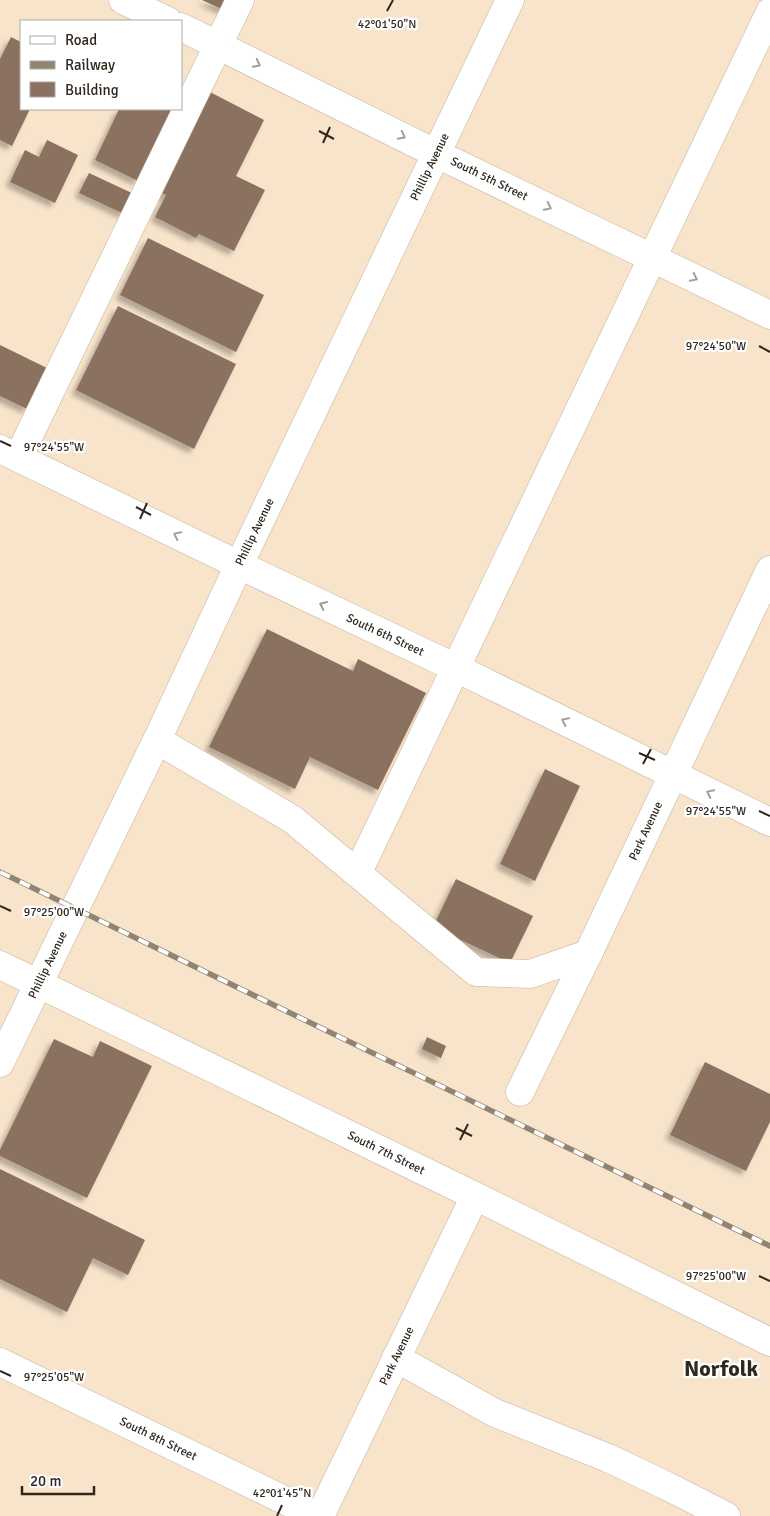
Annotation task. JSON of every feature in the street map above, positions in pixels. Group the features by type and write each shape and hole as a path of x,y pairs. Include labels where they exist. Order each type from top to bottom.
{"street":[{"path":"123,0 166,20"},
{"path":"9,454 219,45 240,0"},
{"name":"Phillip Avenue","path":"0,1063 158,740 239,565 510,0"},
{"path":"358,872 770,12"},
{"name":"South 5th Street","path":"182,27 437,154 770,315"},
{"name":"South 6th Street","path":"9,454 456,668 770,822"},
{"name":"Park Avenue","path":"520,1092 588,954 770,570"},
{"path":"158,740 292,819 476,972 530,974 588,954"},
{"name":"South 7th Street","path":"0,965 770,1342"},
{"name":"Park Avenue","path":"318,1516 475,1196"},
{"path":"396,1358 495,1413 608,1458 726,1516"},
{"name":"South 8th Street","path":"0,1362 318,1516"}],"building":[{"path":"202,0 229,0 224,10"},
{"path":"11,37 20,42 20,110 30,110 12,146 0,140 0,59"},
{"path":"210,92 264,120 236,176 265,190 234,251 199,234 196,238 155,217 166,195 160,192"},
{"path":"119,110 172,110 138,181 95,160"},
{"path":"47,140 78,155 55,203 10,182 25,150 39,157"},
{"path":"89,173 134,194 124,214 79,193"},
{"path":"148,238 264,295 236,352 120,295"},
{"path":"118,306 236,364 194,449 76,390"},
{"path":"0,345 47,368 27,409 0,396"},
{"path":"267,629 353,671 358,659 426,693 378,790 310,757 295,789 209,747"},
{"path":"545,769 580,786 535,881 500,864"},
{"path":"456,879 533,916 510,963 433,927"},
{"path":"427,1037 446,1046 441,1058 422,1049"},
{"path":"54,1039 93,1057 100,1041 152,1066 87,1198 0,1156 0,1150"},
{"path":"705,1062 770,1094 770,1122 746,1171 670,1135"},
{"path":"0,1169 145,1240 128,1275 93,1258 67,1312 0,1279"}],"railway":[{"path":"0,872 770,1246"}],"district":[{"name":"Norfolk","path":"721,1368"}]}
